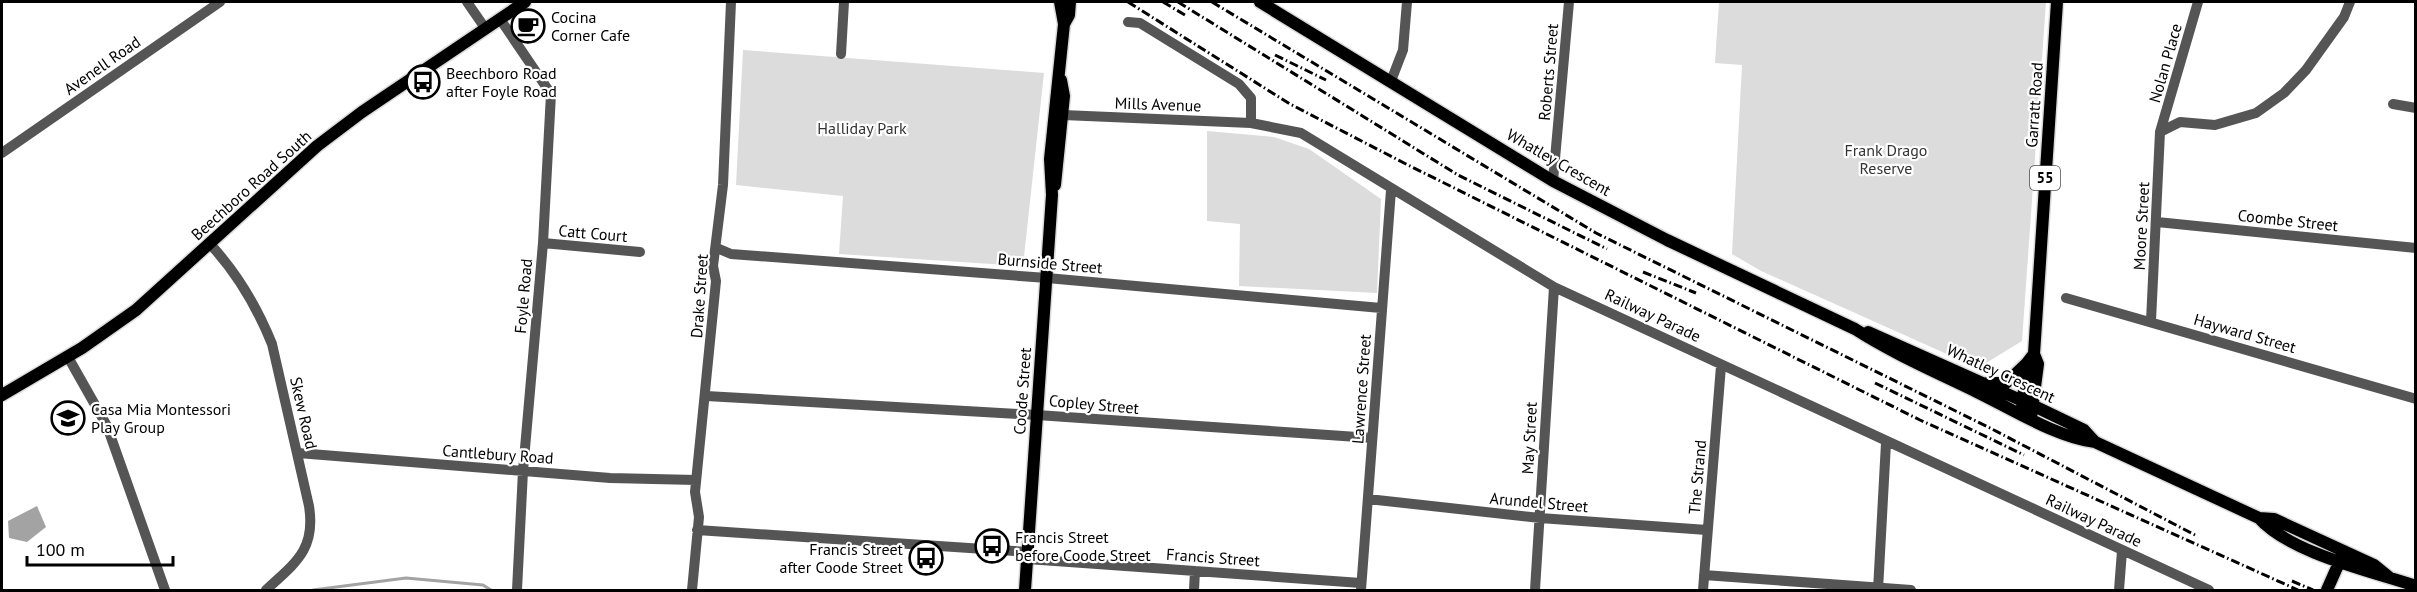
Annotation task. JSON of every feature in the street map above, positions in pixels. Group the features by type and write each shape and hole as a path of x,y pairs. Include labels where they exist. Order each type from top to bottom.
{"main road":[{"name":"Beechboro Road South","path":"2,395 68,357 136,310 317,146 362,112 525,2"},
{"name":"Coode Street","path":"1025,591 1052,195 1050,159 1064,24 1060,2"},
{"name":"Coode Street","path":"1064,24 1069,15 1070,2"},
{"name":"Whatley Crescent","path":"1260,2 1553,180 1667,240 1855,329 1883,347 2027,410"},
{"name":"Garratt Road","path":"2027,410 2038,364 2031,359 2057,2"},
{"name":"Coode Street","path":"1052,195 1058,177 1063,115 1064,96 1060,76"},
{"name":"Whatley Crescent","path":"1855,329 1879,335 1980,382 2079,440 2095,442 2259,518 2274,519 2341,558 2374,565 2390,578 2415,586"},
{"path":"1980,382 1994,385 2006,383 2031,359"},
{"path":"2330,585 2341,558"}],"street":[{"name":"Avenell Road","path":"2,153 220,2"},
{"path":"467,2 485,28"},
{"name":"Drake Street","path":"692,591 699,517 695,492 716,280 713,266 723,185 731,2"},
{"path":"841,54 844,2"},
{"path":"1391,81 1403,50 1407,2"},
{"name":"Roberts Street","path":"1553,180 1569,2"},
{"name":"Nolan Place","path":"2160,132 2198,2"},
{"path":"2160,132 2180,122 2215,125 2256,113 2284,93 2306,70 2344,17 2350,2"},
{"name":"Foyle Road","path":"500,19 551,94 543,243 523,471 517,591"},
{"path":"1128,22 1140,23 1239,84 1251,98 1251,123"},
{"path":"2392,104 2415,108"},
{"name":"Mills Avenue","path":"1063,115 1251,123"},
{"name":"Railway Parade","path":"1251,123 1301,132 1391,190 1554,287 2209,591"},
{"name":"Moore Street","path":"2151,321 2160,132"},
{"name":"Lawrence Street","path":"1361,587 1391,190"},
{"name":"Coombe Street","path":"2157,222 2415,248"},
{"name":"Catt Court","path":"543,243 640,252"},
{"name":"Skew Road","path":"210,244 241,283 262,318 272,344 312,523 310,540 301,555 266,591"},
{"name":"Burnside Street","path":"717,248 731,254 1047,278 1381,308"},
{"name":"May Street","path":"1535,591 1554,287"},
{"name":"Hayward Street","path":"2066,297 2415,399"},
{"path":"68,357 107,426 165,591"},
{"name":"The Strand","path":"1702,591 1721,366"},
{"name":"Copley Street","path":"706,396 1037,415 1372,438"},
{"path":"1878,589 1886,443"},
{"name":"Cantlebury Road","path":"298,453 610,478 696,480"},
{"name":"Arundel Street","path":"1368,499 1540,518 1707,530"},
{"name":"Francis Street","path":"697,530 1027,556 1361,587"},
{"path":"2120,591 2122,552"},
{"path":"1194,591 1195,571"},
{"path":"1704,575 1911,591"}],"green space":[{"name":"Frank Drago Reserve","path":"1719,2 2046,2 2022,341 1978,368 1761,271 1732,254 1742,65 1715,63"},
{"name":"Halliday Park","path":"743,50 1044,73 1023,266 839,254 843,196 736,185"},
{"path":"1207,131 1274,137 1309,149 1381,199 1377,293 1239,286 1240,224 1207,221"}],"shaded area":[{"path":"37,506 46,527 27,542 9,538 8,521"}],"waterway":[{"path":"313,590 406,578 483,585 491,590"}],"railway":[{"path":"1128,2 1290,104 1406,164 1920,420 2298,590"},
{"path":"1163,2 1185,15"},
{"path":"1178,2 1458,175 1607,249"},
{"path":"1212,2 1596,233 1990,428 2197,536"},
{"path":"1275,55 1326,80"},
{"path":"1643,272 1696,293"},
{"path":"1875,383 2024,455"},
{"path":"2292,581 2313,590"}],"place":[{"name":"Cocina Corner Cafe","path":"528,26"},
{"name":"Beechboro Road after Foyle Road","path":"423,82"},
{"name":"Casa Mia Montessori Play Group","path":"68,418"},
{"name":"Francis Street before Coode Street","path":"992,546"},
{"name":"Francis Street after Coode Street","path":"926,558"}]}
